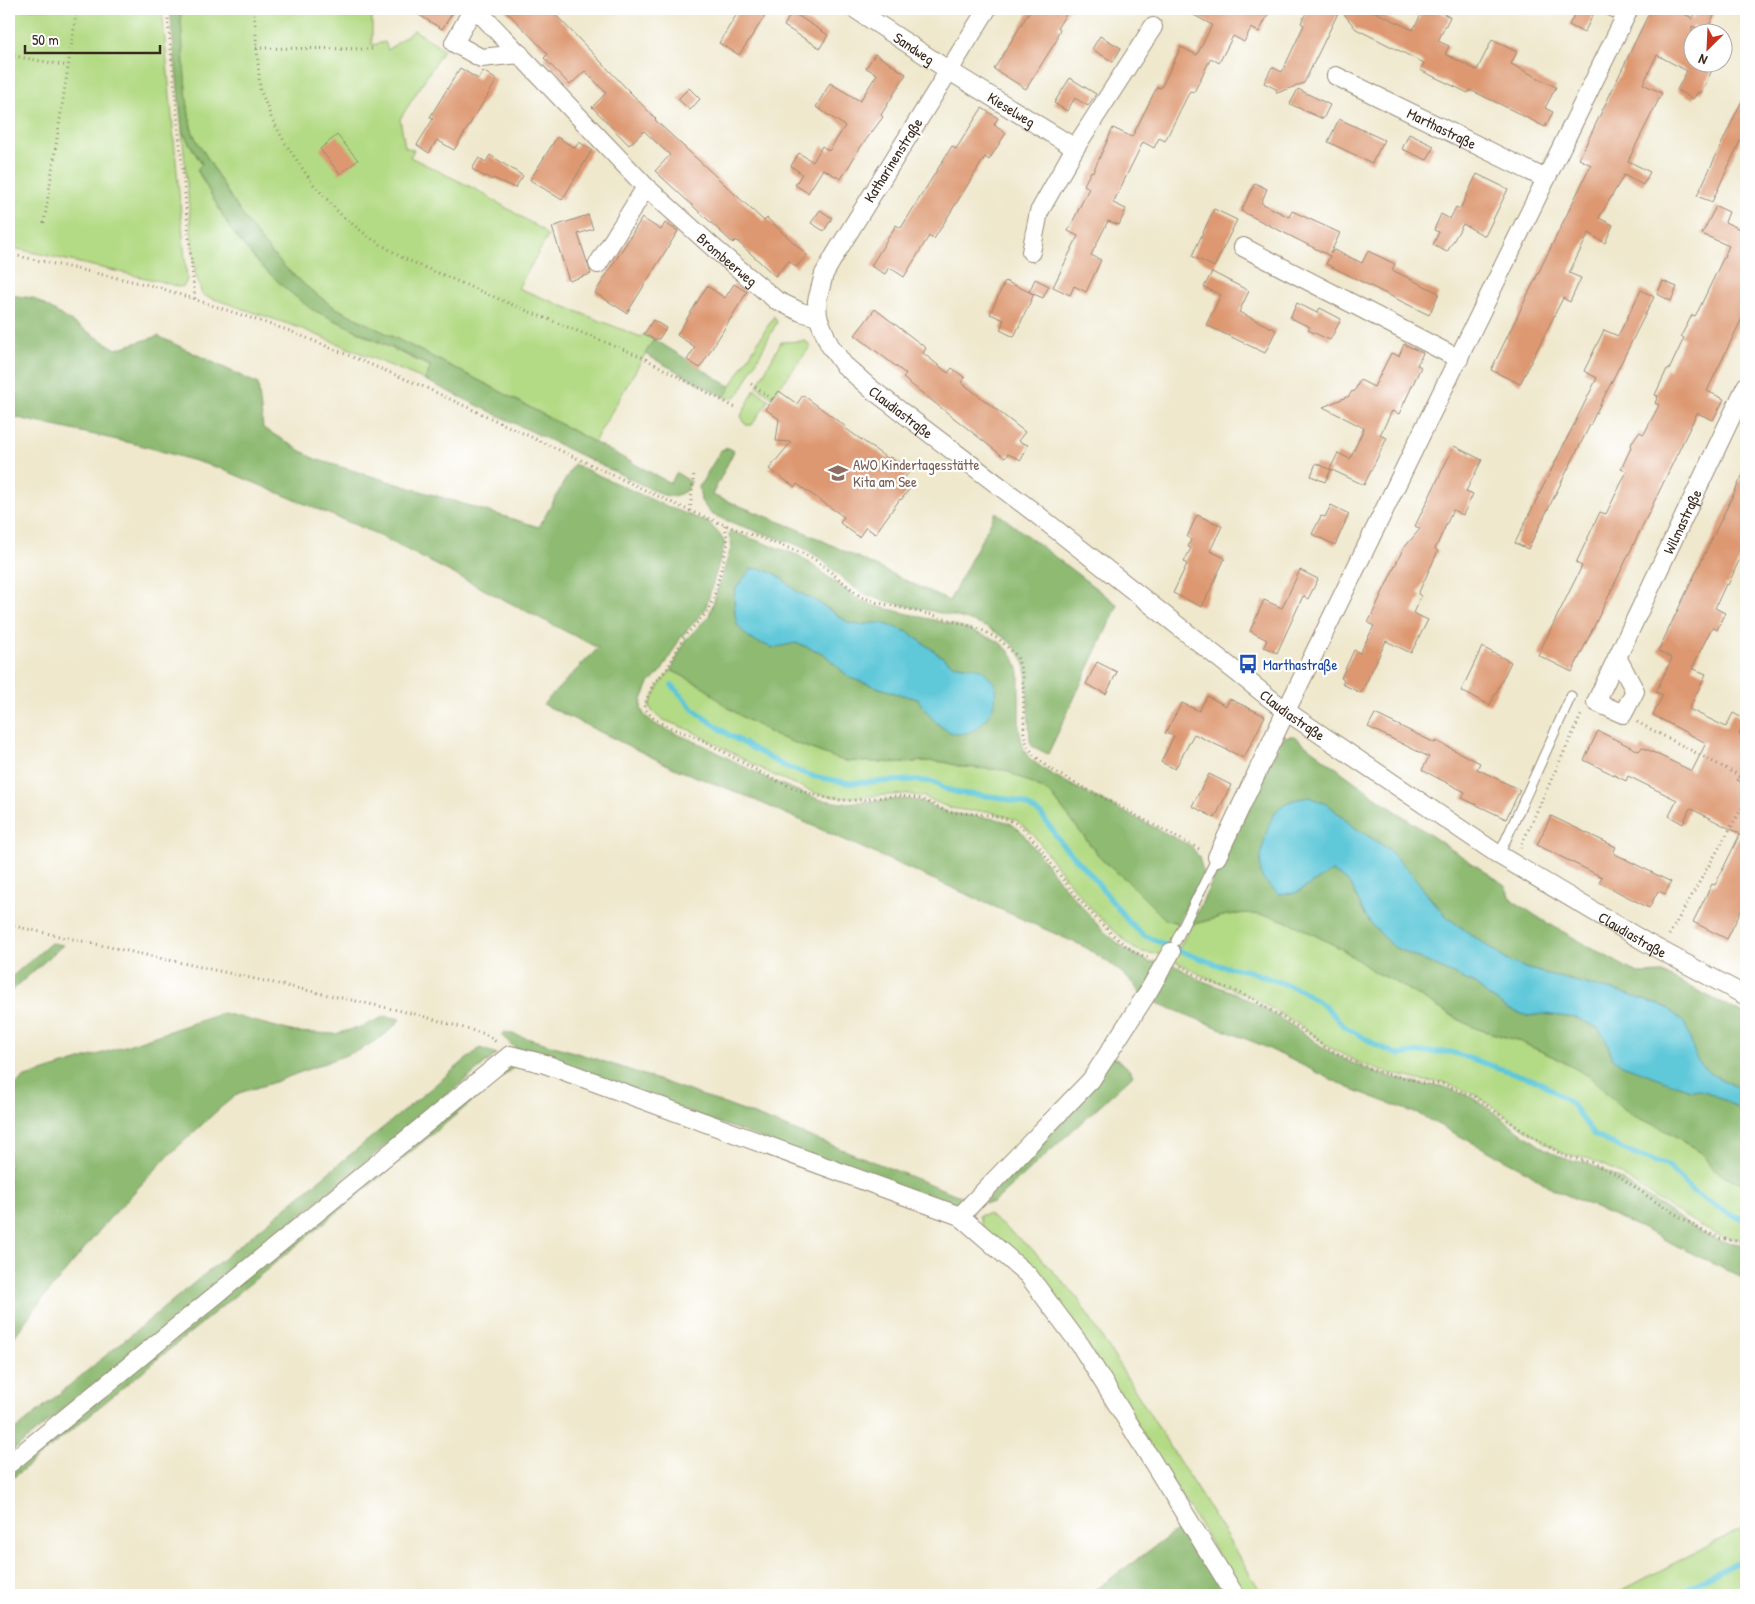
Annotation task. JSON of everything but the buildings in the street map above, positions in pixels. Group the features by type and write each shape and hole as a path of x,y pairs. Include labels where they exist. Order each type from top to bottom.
{"street":[{"name":"Brombeerweg","path":"520,54 481,58 454,43 474,9 520,54 646,187 776,300 801,312 818,317"},
{"name":"Sandweg","path":"855,9 948,70"},
{"name":"Katharinenstraße","path":"818,317 817,301 824,274 987,9"},
{"path":"1216,858 1627,14"},
{"path":"1031,252 1039,212 1075,148 1153,27"},
{"name":"Kieselweg","path":"948,70 1075,148"},
{"name":"Marthastraße","path":"1336,76 1546,179"},
{"path":"598,264 646,187"},
{"path":"1243,247 1459,359"},
{"name":"Claudiastraße","path":"818,317 829,344 843,364 870,388 1035,513 1286,711 1506,859 1661,950 1746,996"},
{"name":"Wilmastraße","path":"1596,702 1746,386"},
{"path":"1596,702 1624,714 1635,691 1618,657"},
{"path":"960,1216 1091,1080 1148,992 1171,951"},
{"path":"9,1464 510,1055 545,1064 960,1216 1028,1275 1081,1346 1235,1595"}],"lane":[{"path":"1606,9 1627,14"},
{"path":"1506,859 1571,696"},
{"path":"1171,951 1216,858"}],"path":[{"path":"44,224 77,9"},
{"path":"167,9 195,299"},
{"path":"254,9 260,89 271,117 285,143 314,184 342,216 372,239 403,258 640,356 736,408"},
{"path":"256,48 372,50"},
{"path":"9,55 68,66"},
{"path":"9,254 154,286 290,331 422,386 690,510 802,553 816,561 860,596 876,602 933,615 980,629 1000,640 1017,656 1024,677 1024,732 1027,745 1045,766 1216,858"},
{"path":"751,384 772,399"},
{"path":"690,510 694,472"},
{"path":"725,525 728,543 713,600 707,612 683,638 668,668 653,684 644,707 660,723 693,735 772,778 813,795 842,800 901,796 920,798 949,811 988,815 1011,821 1023,829 1033,840 1077,897 1112,934 1131,950 1147,958 1171,951 1203,979 1254,1000 1301,1029 1325,1047 1356,1063 1379,1072 1423,1083 1443,1084 1475,1097 1520,1129 1564,1156 1590,1162 1616,1174 1703,1231 1720,1238 1746,1242"},
{"path":"1506,859 1583,711 1596,702"},
{"path":"1624,714 1746,779"},
{"path":"1661,950 1746,801"},
{"path":"9,925 415,1014 485,1034 501,1045 510,1055"}],"green space":[{"path":"9,9 162,9 187,280 184,286 179,287 9,247"},
{"path":"170,9 180,9 187,98 191,127 195,136 236,206 264,243 295,277 334,307 490,386 670,483 677,473 691,482 687,490 674,496 661,494 425,380 431,366 311,309 259,264 231,230 197,169 202,164 182,131"},
{"path":"180,9 372,9 372,45 385,42 388,50 414,30 444,49 400,119 405,147 414,150 410,157 477,190 541,229 548,236 518,288 641,337 644,334 654,339 594,442 490,386 334,307 295,277 264,243 236,206 192,132 185,83"},
{"path":"182,131 202,165 197,170 231,230 259,264 365,336 431,367 425,380 300,328 202,295 195,272"},
{"path":"9,295 33,298 116,349 158,336 258,384 263,428 315,459 539,527 574,464 659,503 709,523 725,543 705,610 681,637 661,672 649,683 642,700 641,709 645,716 658,726 703,745 770,780 818,799 841,803 905,799 920,801 949,813 997,819 1010,823 1021,831 1058,879 1102,930 1128,951 1151,963 1161,960 1142,996 1131,981 1085,947 739,793 676,769 543,704 598,648 372,532 219,468 140,445 9,416"},
{"path":"774,316 777,322 740,392 733,398 724,397"},
{"path":"654,339 731,387 724,397 645,354"},
{"path":"806,341 810,347 772,397 757,386 781,342"},
{"path":"755,389 769,400 752,425 746,425 741,416"},
{"path":"729,448 734,451 712,495 798,529 949,601 996,512 1118,605 1048,754 1032,746 1030,741 1026,669 1017,650 1001,636 981,625 958,617 868,595 859,591 815,555 803,548 711,514 701,501 699,487 721,450"},
{"path":"730,531 800,556 855,597 872,605 962,627 998,641 1015,660 1019,672 1019,729 1024,750 1029,758 1048,772 1075,787 1191,846 1199,857 1203,872 1179,923 1166,920 1125,879 1103,861 1050,793 1005,770 962,767 944,762 844,761 776,736 723,704 704,687 671,670 686,639 709,616 732,545 729,536","holes":["776,574 796,591 819,603 849,623 861,625 873,623 908,632 952,664 982,670 949,732 930,716 918,699 850,678 823,653 796,643 735,615 734,597 736,588"]},
{"path":"671,670 704,687 723,704 776,736 844,761 944,762 962,767 1005,770 1050,793 1103,861 1125,879 1166,920 1179,923 1164,955 1142,952 1133,948 1095,913 1063,875 1032,833 1016,820 987,811 950,808 924,797 906,794 841,798 818,794 773,775 692,731 661,719 649,706 660,684"},
{"path":"1294,736 1394,810 1498,880 1505,886 1512,900 1544,921 1631,970 1641,974 1662,973 1746,1015 1746,1092 1708,1072 1697,1060 1668,1008 1614,990 1529,969 1508,961 1448,918 1388,849 1351,825 1330,806 1296,893 1332,870 1346,880 1354,889 1363,911 1371,924 1394,947 1475,984 1508,1009 1527,1016 1543,1014 1577,1018 1598,1028 1605,1038 1613,1058 1690,1090 1705,1091 1746,1113 1746,1186 1712,1169 1703,1154 1687,1143 1664,1129 1634,1116 1619,1105 1589,1076 1556,1058 1516,1040 1478,1029 1461,1021 1392,980 1376,973 1342,949 1293,924 1274,917 1247,913 1227,915 1191,925 1281,741 1284,737"},
{"path":"1247,913 1274,917 1293,924 1342,949 1376,973 1392,980 1461,1021 1478,1029 1516,1040 1556,1058 1589,1076 1619,1105 1634,1116 1664,1129 1703,1154 1712,1169 1746,1186 1746,1240 1723,1237 1705,1229 1614,1170 1590,1159 1565,1154 1544,1142 1476,1095 1443,1082 1423,1081 1381,1071 1355,1061 1329,1047 1304,1028 1254,998 1203,976 1173,960 1191,925 1227,915"},
{"path":"51,943 63,945 9,993 9,979"},
{"path":"1171,963 1200,980 1235,993 1260,1006 1327,1050 1350,1062 1376,1073 1423,1085 1442,1086 1474,1098 1540,1146 1563,1158 1586,1163 1612,1174 1702,1233 1721,1241 1746,1245 1746,1280 1639,1227 1551,1188 1528,1172 1420,1115 1349,1088 1261,1045 1150,1000"},
{"path":"223,1013 295,1032 335,1034 361,1027 386,1016 401,1019 386,1034 362,1049 272,1083 239,1093 220,1108 168,1156 109,1219 35,1308 9,1344 9,1090 25,1077"},
{"path":"505,1032 564,1049 682,1088 970,1200 959,1211 515,1048 501,1035"},
{"path":"480,1048 497,1054 9,1454 9,1435"},
{"path":"1113,1057 1126,1066 1133,1075 993,1203 984,1203"},
{"path":"519,1063 9,1481 9,1471 506,1064"},
{"path":"988,1214 1033,1250 1076,1296 1263,1595 1243,1595 1074,1323 983,1230 979,1215"},
{"path":"1183,1526 1226,1595 1088,1595"},
{"path":"1746,1526 1746,1585 1727,1595 1613,1595"}],"water":[{"path":"751,569 762,569 776,574 796,591 819,603 849,623 861,625 882,623 908,632 952,664 982,669 995,684 995,700 989,714 972,731 958,734 950,732 932,718 918,699 850,678 823,653 796,643 773,648 750,639 738,626 734,597 736,588"},
{"path":"1310,797 1330,806 1351,825 1388,849 1413,875 1432,901 1448,918 1508,961 1529,969 1614,990 1668,1008 1685,1024 1697,1060 1708,1072 1746,1092 1746,1113 1705,1091 1690,1090 1622,1065 1613,1058 1605,1038 1598,1028 1577,1018 1544,1014 1527,1016 1508,1009 1475,984 1394,947 1371,924 1353,889 1346,880 1332,871 1296,893 1278,894 1262,877 1262,852 1267,831 1278,809 1293,800"}],"waterway":[{"path":"672,685 693,709 729,735 784,766 812,776 849,783 912,780 933,782 959,793 998,797 1023,803 1041,814 1061,843 1092,876 1128,921 1143,935 1221,966 1249,971 1301,990 1326,1007 1344,1026 1378,1046 1399,1055 1421,1052 1451,1052 1540,1082 1571,1103 1594,1135 1638,1156 1667,1165 1693,1192 1729,1214 1740,1218 1746,1217"},
{"path":"1675,1595 1746,1557"}],"place":[{"name":"AWO Kindertagesstätte Kita am See","path":"838,473"},
{"name":"Marthastraße","path":"1248,664"}]}
